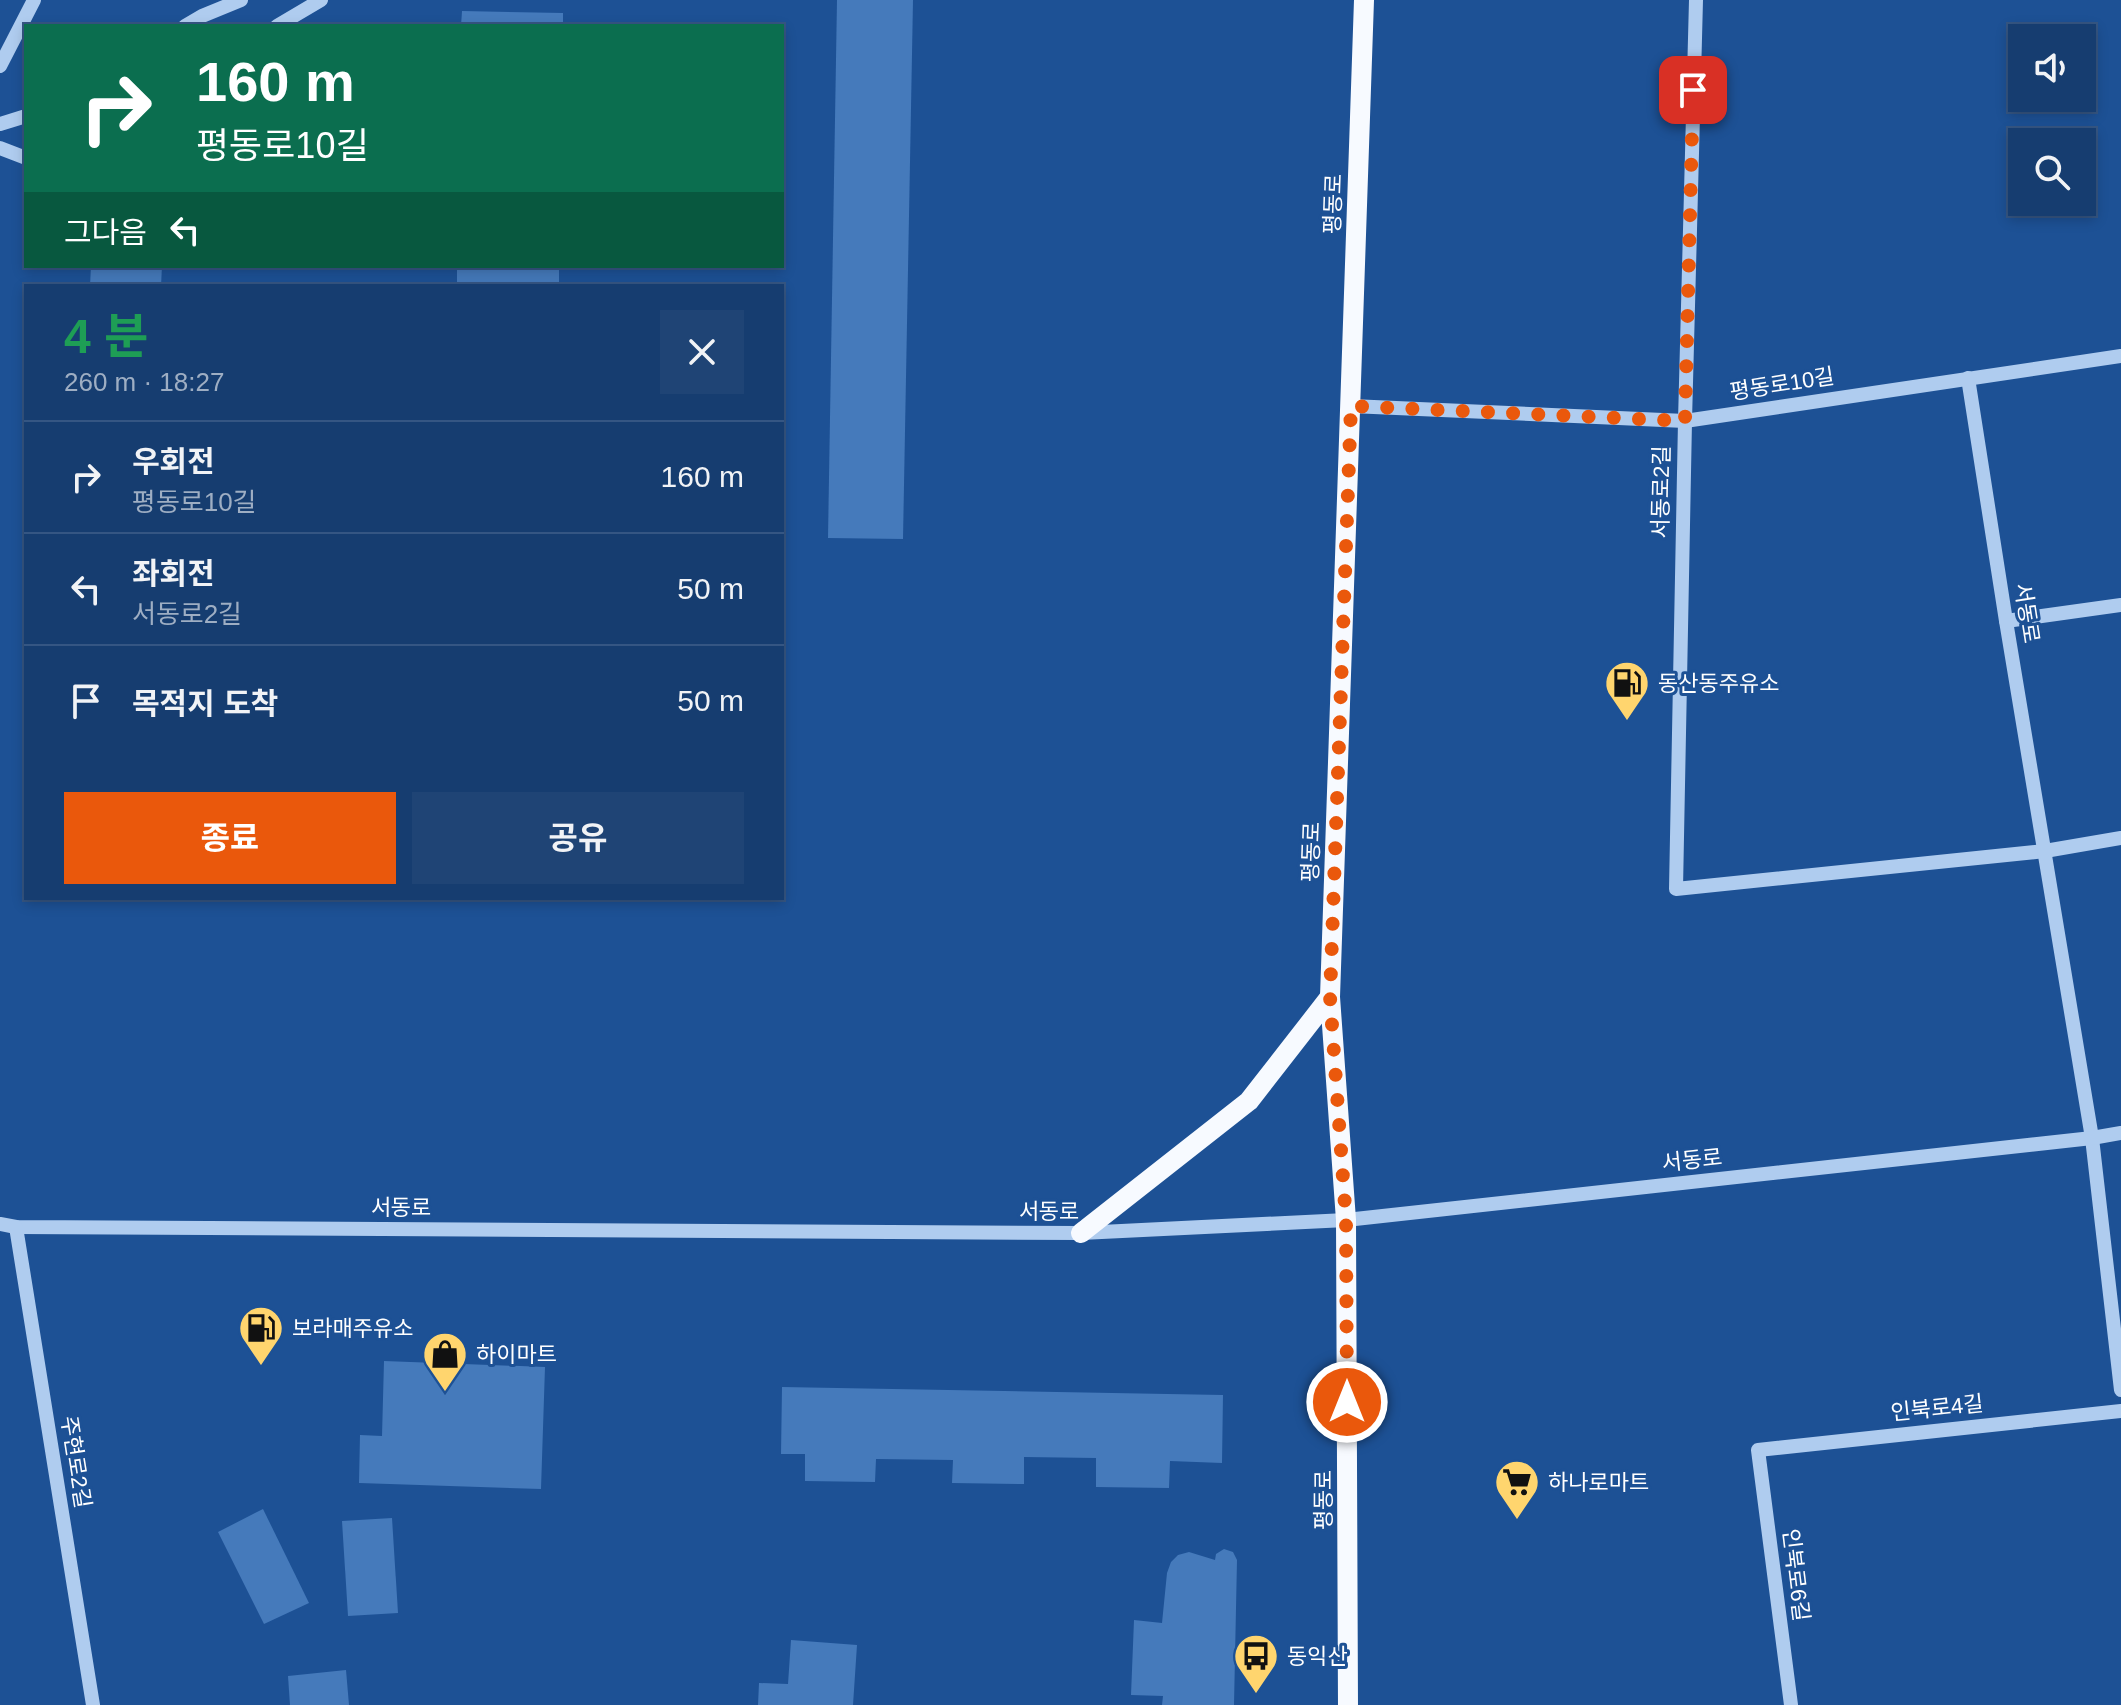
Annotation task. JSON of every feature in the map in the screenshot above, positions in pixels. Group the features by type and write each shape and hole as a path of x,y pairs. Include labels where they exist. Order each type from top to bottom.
{"main road":[{"name":"평동로","path":"1348,1705 1346,1220 1330,997 1364,0"},
{"path":"1081,1233 1249,1101 1330,997"}],"street":[{"path":"0,66 34,0"},
{"path":"188,24 241,0"},
{"path":"280,24 321,0"},
{"name":"서동로2길","path":"1696,0 1676,889 2045,851"},
{"path":"0,124 24,117"},
{"path":"0,148 24,157"},
{"name":"평동로10길","path":"1351,406 1685,421 2121,356"},
{"name":"서동로","path":"1968,378 2092,1138"},
{"path":"2006,621 2121,605"},
{"path":"2045,851 2121,838"},
{"name":"서동로","path":"0,1224 16,1227 1081,1233 1346,1220 2121,1133"},
{"path":"2092,1138 2121,1390"},
{"name":"주현로2길","path":"16,1227 93,1705"},
{"name":"인북로4길","path":"1758,1450 2121,1411"},
{"name":"인북로6길","path":"1758,1450 1791,1705"}],"building":[{"path":"837,0 913,0 903,539 828,538"},
{"path":"462,11 563,13 563,24 461,24"},
{"path":"91,268 162,268 161,284 90,284"},
{"path":"457,268 559,268 559,284 457,284"},
{"path":"384,1361 545,1367 541,1489 359,1483 360,1435 382,1436"},
{"path":"782,1387 1223,1395 1222,1463 1170,1461 1169,1488 1096,1487 1096,1458 1024,1457 1024,1484 952,1483 953,1460 876,1459 875,1482 805,1481 805,1454 781,1454"},
{"path":"263,1509 309,1603 264,1624 218,1532"},
{"path":"392,1518 398,1613 348,1616 342,1521"},
{"path":"1224,1549 1233,1552 1237,1560 1234,1705 1162,1705 1163,1696 1131,1695 1134,1620 1162,1623 1167,1573 1178,1555 1189,1552 1215,1560 1216,1554"},
{"path":"791,1640 857,1645 853,1705 758,1705 759,1683 788,1684"},
{"path":"346,1670 349,1705 290,1705 288,1676"}],"place":[{"name":"동산동주유소","path":"1627,722"},
{"name":"보라매주유소","path":"261,1367"},
{"name":"하이마트","path":"445,1393"},
{"name":"하나로마트","path":"1517,1521"},
{"name":"동익산","path":"1256,1695"}],"route":[{"path":"1347,1402 1346,1220 1330,997 1351,406 1685,421 1693,90"}]}
